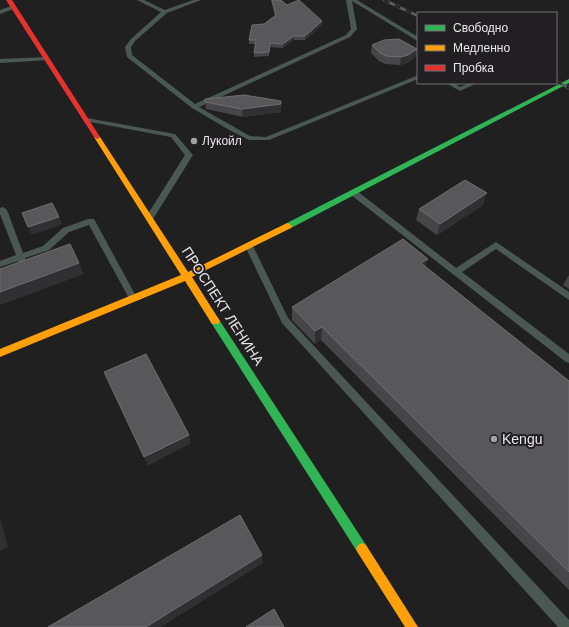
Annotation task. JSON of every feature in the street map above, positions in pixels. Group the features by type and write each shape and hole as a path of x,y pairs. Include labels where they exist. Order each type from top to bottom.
{"main road":[{"name":"ПРОСПЕКТ ЛЕНИНА","path":"11,4 150,217 412,627"},
{"path":"0,353 187,276 354,193 569,81"}],"lane":[{"path":"140,0 165,12"},
{"path":"198,0 165,12 133,40 128,47 129,56 194,107 249,138 267,139 417,77"},
{"path":"194,107 348,36 354,29 349,0"},
{"path":"353,0 417,38"},
{"path":"0,12 11,4"},
{"path":"0,62 47,59"},
{"path":"451,84 460,90 472,84"},
{"path":"87,120 173,135 189,155 150,217"},
{"path":"354,193 569,359"},
{"path":"0,210 3,210 24,266"},
{"path":"0,264 46,248 66,230 91,221 133,298"},
{"path":"456,272 496,245 569,297"},
{"path":"249,246 285,320 567,627"}],"building":[{"path":"272,0 281,0 287,5 299,0 322,21 305,36 294,36 283,44 270,43 269,52 254,53 256,40 249,40 252,25 264,24 276,15"},
{"path":"399,39 417,49 408,55 401,57 386,56 380,53 372,45 384,40"},
{"path":"244,95 281,101 281,104 242,109 205,102 205,99"},
{"path":"465,180 487,193 440,224 419,209"},
{"path":"52,203 59,217 28,227 22,213"},
{"name":"Kengu","path":"403,239 428,259 421,263 569,381 569,572 322,327 315,331 292,307"},
{"path":"70,244 79,263 0,292 0,269"},
{"path":"146,354 189,435 144,457 104,372"},
{"path":"240,515 262,555 146,627 48,627"},
{"path":"274,609 284,627 246,627"}],"railway":[{"path":"384,0 417,16"},
{"path":"557,82 569,88"}],"traffic: fast":[{"path":"288,226 569,81"},
{"path":"215,321 362,549"}],"traffic: slow":[{"path":"97,137 215,321"},
{"path":"0,353 187,276 288,226"},
{"path":"362,549 412,627"}],"traffic: jam":[{"path":"9,0 97,137"}],"place":[{"name":"Лукойл","path":"194,141"},
{"name":"Kengu","path":"494,439"}]}
